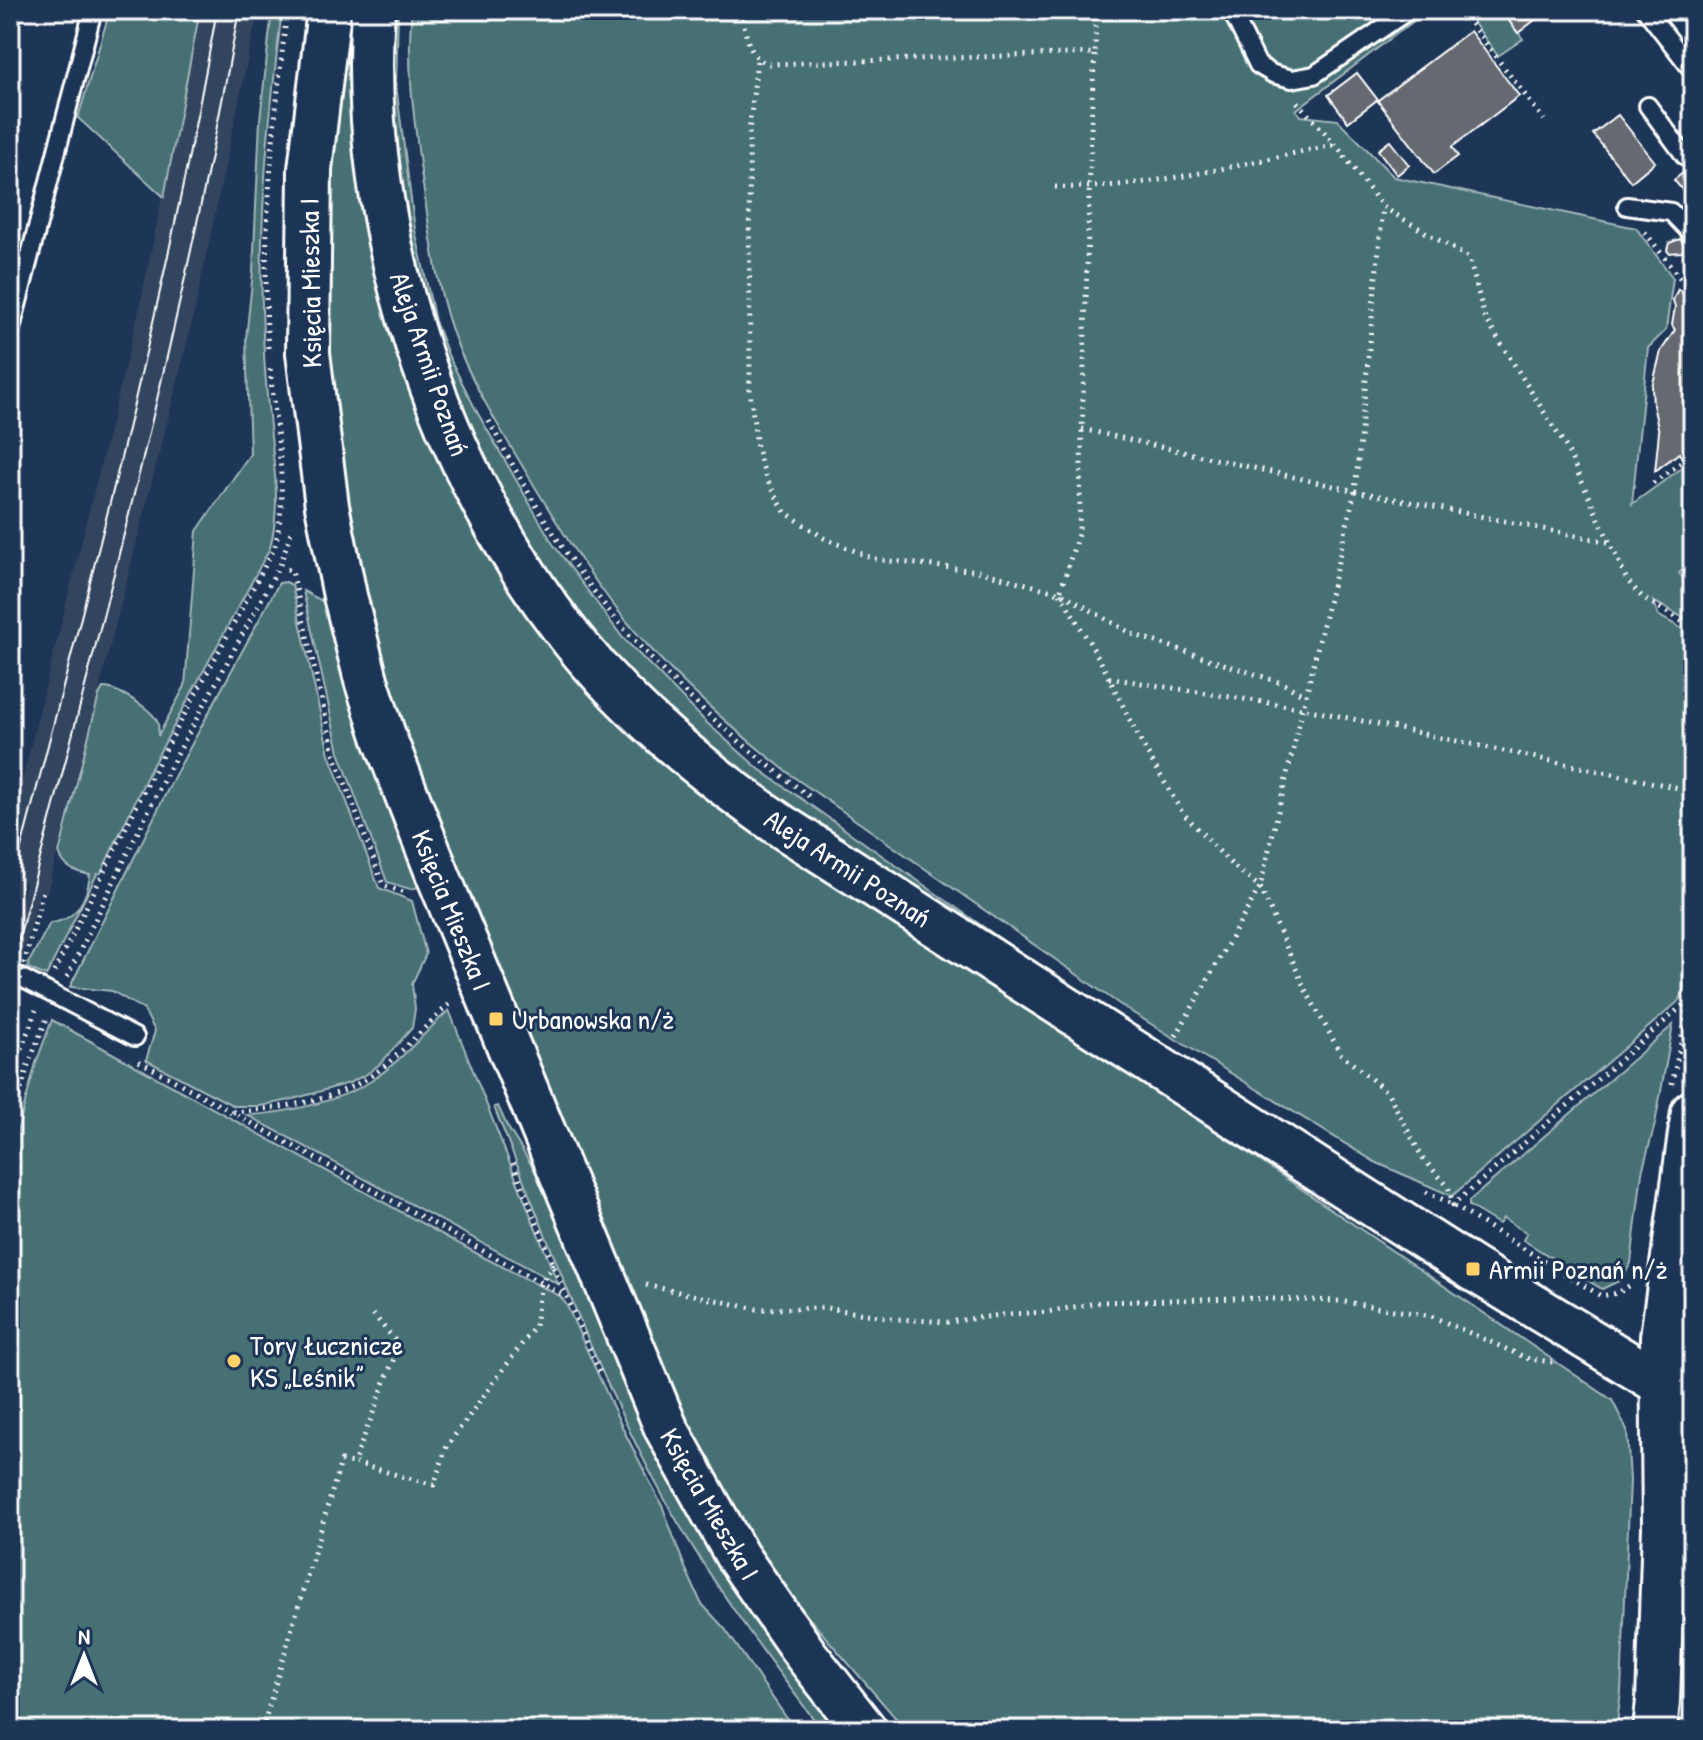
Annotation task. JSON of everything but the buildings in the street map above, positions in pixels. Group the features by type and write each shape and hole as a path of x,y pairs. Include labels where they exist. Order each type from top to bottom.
{"street":[{"name":"Księcia Mieszka I","path":"329,10 310,169 308,353 322,476 339,572 366,680 385,739 658,1410 708,1505 771,1607 865,1730"},
{"name":"Aleja Armii Poznań","path":"372,27 377,151 394,259 409,316 441,411 459,454 513,555 553,615 611,684 679,750 783,827 1577,1335 1679,1394"},
{"path":"1655,1730 1664,1527 1679,1394 1662,1337 1693,1112"}],"lane":[{"path":"10,333 93,10"},
{"path":"1231,10 1258,65 1273,74 1292,79 1314,75 1409,10"},
{"path":"1646,10 1693,71"},
{"path":"1648,106 1685,156 1693,149"},
{"path":"1627,206 1671,212 1693,235"},
{"path":"10,972 135,1037"}],"path":[{"path":"10,1128 52,993 154,771 271,562 282,517 282,489 268,342 267,207 287,10"},
{"path":"741,10 750,50 757,61 749,132 750,392 757,448 766,478 785,512 824,538 874,559 978,571 1060,593 1132,634 1282,683 1304,695"},
{"path":"1096,10 1079,531 1060,593 1182,812 1232,865 1260,887 1305,989 1341,1054 1388,1093 1423,1159 1448,1186 1453,1205"},
{"path":"1431,19 1443,10"},
{"path":"1450,10 1458,21 1465,16 1544,120"},
{"path":"757,61 769,64 1095,53"},
{"path":"1295,99 1335,144 1383,207 1469,258 1485,318 1566,447 1627,580 1643,598 1693,628"},
{"path":"1055,187 1089,189 1145,182 1335,144"},
{"path":"1171,1044 1260,887 1355,491 1383,207"},
{"path":"1642,228 1693,295"},
{"path":"488,420 586,581 629,634 672,681 721,727 817,802"},
{"path":"1082,429 1355,491 1609,542"},
{"path":"1653,483 1693,454"},
{"path":"10,1079 28,1027 52,993 280,565 294,519"},
{"path":"287,569 292,571 334,753 383,885 415,895"},
{"path":"1109,678 1301,708 1693,791"},
{"path":"10,1018 43,891"},
{"path":"1453,1205 1691,999 1693,984"},
{"path":"230,1112 294,1105 359,1083 380,1069 450,1004"},
{"path":"144,1064 566,1297"},
{"path":"1417,1188 1453,1205 1601,1296 1618,1293 1631,1285"},
{"path":"530,1206 558,1277"},
{"path":"262,1730 341,1461 434,1485 447,1446 535,1326 541,1283 553,1265 564,1263 696,1298 757,1309 827,1308 897,1319 948,1322 1047,1312 1102,1302 1222,1298 1339,1301 1431,1316 1529,1359 1560,1362"},
{"path":"354,1463 399,1345 373,1314"}],"shaded area":[{"path":"200,10 258,10 193,318 166,427 47,893 40,890 10,1004 10,943 26,883 21,881 10,922 10,829 140,306"}],"green space":[{"path":"110,10 200,10 164,197 78,118"},
{"path":"272,10 282,10 264,195 262,270 264,348 276,498 274,531 270,548 150,770 101,873 97,874 46,976 28,968 29,962 50,923 67,918 79,907 90,875 71,868 59,853 99,695 103,688 109,689 143,706 155,718 158,736 185,686 197,531 250,454 246,339 253,272 260,120"},
{"path":"346,10 354,10 350,62 353,106 412,383 683,769 1612,1400 1627,1430 1630,1481 1621,1692 1616,1730 906,1730 770,1573 703,1462 413,768 373,643 331,414 324,240"},
{"path":"390,10 398,10 396,86 415,230 435,321 477,412 553,544 623,638 707,723 759,769 1062,982 773,800 674,722 586,628 506,510 449,383 405,222 388,81"},
{"path":"412,10 1439,10 1433,14 1427,11 1296,110 1301,116 1338,120 1394,177 1636,228 1673,278 1666,330 1648,348 1632,504 1693,460 1693,563 1679,573 1689,586 1693,584 1693,623 1653,601 1658,615 1684,630 1687,637 1693,734 1693,961 1680,1000 1452,1196 1375,1162 1125,1008 795,778 704,702 623,617 560,528 474,381 451,328 431,239 412,91"},
{"path":"1454,10 1481,10 1485,14 1491,10 1501,10 1523,39 1498,56 1465,11 1459,16"},
{"path":"279,583 292,585 329,754 379,888 412,901 426,954 412,984 415,1009 412,1028 381,1063 349,1083 260,1106 234,1106 146,1060 155,1031 144,1010 112,991 70,987 174,777"},
{"path":"303,591 322,601 329,600 419,887 410,889 387,882 339,752"},
{"path":"449,1010 558,1284 247,1115 311,1105 359,1088 392,1065"},
{"name":"Tory Łucznicze KS „Leśnik”","path":"52,1020 485,1258 560,1296 663,1508 701,1603 725,1629 795,1730 10,1730 10,1158 36,1063"},
{"path":"1673,1025 1655,1124 1642,1172 1631,1263 1621,1280 1602,1289 1523,1240 1527,1233 1503,1218 1499,1224 1469,1206 1469,1201"},
{"path":"498,1106 843,1730 822,1730 719,1588 664,1498 595,1354 494,1107"}],"tram line":[{"path":"10,890 149,342 217,10"},
{"path":"10,972 163,373 191,253 239,10"}],"place":[{"name":"Urbanowska n/ż","path":"496,1019"},
{"name":"Armii Poznań n/ż","path":"1473,1269"},
{"name":"Tory Łucznicze KS „Leśnik”","path":"234,1361"}]}
